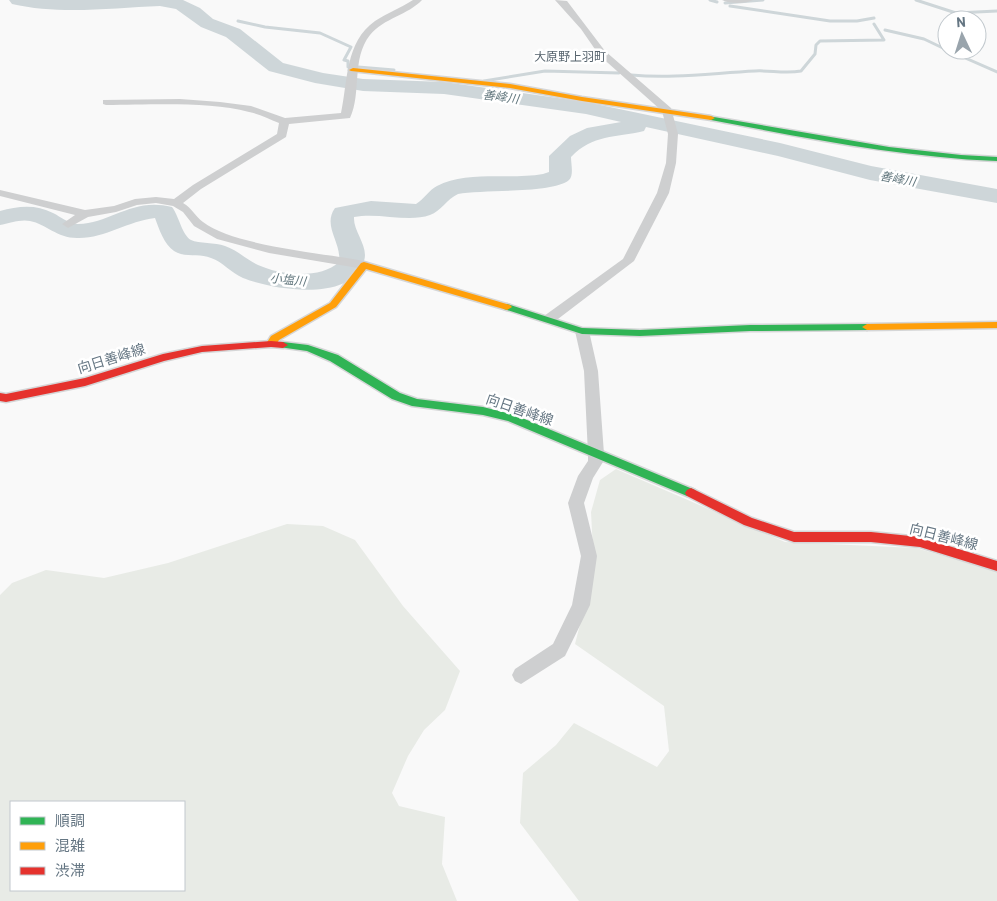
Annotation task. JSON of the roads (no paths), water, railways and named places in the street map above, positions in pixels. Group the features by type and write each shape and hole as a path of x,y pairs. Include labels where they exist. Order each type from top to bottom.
{"street":[{"path":"106,102 220,104 251,109 284,121 346,116 352,87 356,50 362,38 377,24 418,0"},
{"path":"549,319 628,261 663,193 671,164 673,134 668,112 602,52 584,26 560,0"},
{"path":"726,0 749,0"},
{"path":"353,72 510,86 887,149 950,158 997,159"},
{"path":"176,203 197,187 282,134 284,121"},
{"path":"0,193 85,214"},
{"path":"68,224 85,214 116,209 135,202 156,200 176,203 187,210 198,224 221,236 269,249 361,265 549,319 582,331 640,333 750,328 997,325"},
{"path":"271,344 275,338 333,305 361,265"},
{"path":"520,675 559,650 581,605 589,556 576,504 586,476 595,462 596,454 591,371 582,331"},
{"name":"向日善峰線","path":"0,397 6,398 85,382 163,358 202,349 271,344 308,348 334,358 396,396 416,403 483,410 511,418 682,489 748,522 794,537 872,537 920,542 997,566"}],"waterway":[{"name":"善峰川","path":"18,0 72,4 160,1 182,5 207,23 233,33 276,67 322,79 363,85 444,88 586,108 780,150 870,173 997,196"},
{"path":"710,0 717,2"},
{"path":"725,3 763,0"},
{"path":"916,0 956,13 997,11"},
{"path":"730,6 830,21 857,21 874,18"},
{"path":"238,21 265,27 320,33 351,47 344,60 348,61 348,67"},
{"path":"631,75 678,76 755,71 801,71 815,54 816,45 820,41 884,40 874,24"},
{"path":"885,30 924,39 997,72"},
{"path":"358,67 394,70"},
{"path":"484,81 545,71 619,73"},
{"name":"小塩川","path":"0,218 31,213 46,218 60,227 78,231 99,227 144,212 164,212 179,242 186,247 219,252 248,270 262,275 287,280 315,281 338,275 347,269 351,262 353,255 343,227 343,213 371,208 419,211 428,207 442,193 452,188 465,185 520,184 547,180 560,176 560,156 577,140 595,133 636,126"}],"district":[{"name":"大原野上羽町","path":"570,56"}]}
